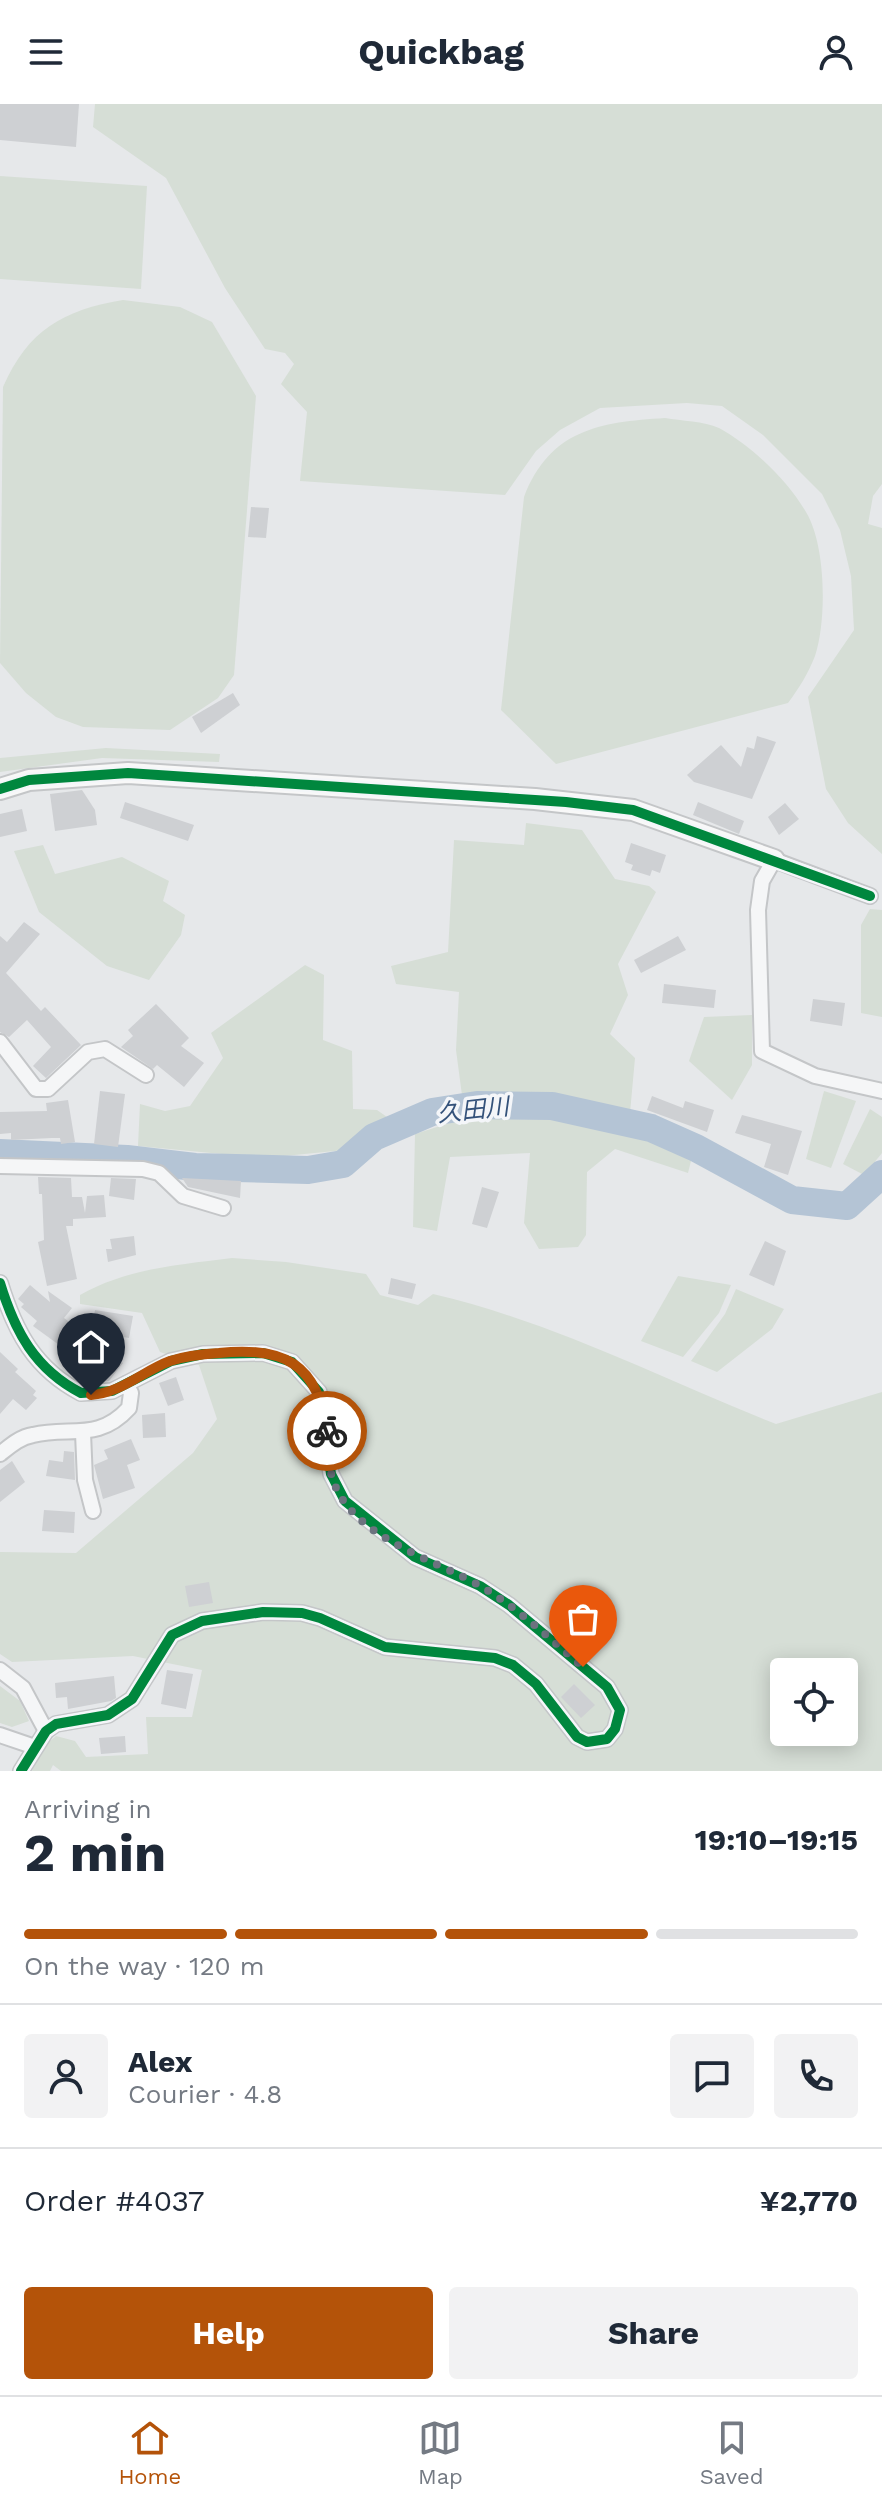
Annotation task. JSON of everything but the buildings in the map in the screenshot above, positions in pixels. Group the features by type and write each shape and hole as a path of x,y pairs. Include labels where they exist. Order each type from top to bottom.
{"street":[{"path":"0,789 29,780 128,773 566,802 633,810 870,896"},
{"path":"774,860 762,881 758,910 762,1051 815,1076 882,1091"},
{"path":"0,1042 36,1089 48,1089 88,1052 105,1049 146,1075"},
{"path":"0,1166 143,1169 159,1173 183,1196 223,1208"},
{"path":"0,1283 5,1319 32,1356 70,1387 91,1395 126,1384 171,1361 203,1354 263,1353 292,1362 319,1392 331,1474 345,1501 392,1542 435,1567 480,1586 509,1605 607,1687 617,1700 618,1721 607,1739 587,1742 577,1737 536,1684 513,1665 478,1654 385,1647 320,1618 282,1612 202,1621 172,1635 132,1699 120,1709 56,1724 46,1731 21,1771"},
{"path":"0,1454 32,1435 83,1433 105,1425 129,1408 131,1393 126,1384"},
{"path":"83,1433 85,1480 93,1511"},
{"path":"0,1670 28,1695 46,1731"},
{"path":"0,1735 35,1747"}],"shaded area":[{"path":"95,104 882,104 882,484 873,496 868,524 882,528 882,854 848,823 826,789 808,697 854,630 851,576 840,530 822,494 763,435 722,406 687,403 600,408 560,430 536,451 505,495 300,481 307,412 281,384 294,364 285,353 265,349 225,288 166,178 93,127"},
{"path":"0,176 147,186 141,289 0,279"},
{"path":"123,300 180,307 212,322 256,396 234,675 218,698 170,730 83,727 56,717 26,693 0,663 3,387 24,351 50,326 82,310"},
{"path":"665,418 706,424 731,435 779,476 806,512 818,543 821,563 823,603 815,656 788,703 556,764 501,710 524,497 548,457 580,434 619,423"},
{"path":"106,748 220,754 219,762 102,758 0,772 0,758"},
{"path":"526,823 582,830 615,879 649,886 656,892 618,964 628,995 610,1034 635,1058 628,1135 693,1153 688,1173 615,1149 587,1172 586,1235 578,1247 539,1249 524,1223 530,1153 450,1157 437,1231 413,1227 415,1134 465,1118 456,1050 459,992 396,984 391,966 448,952 454,840 524,845"},
{"path":"43,845 55,874 122,857 169,881 163,901 185,915 181,935 149,980 107,966 39,912 14,851"},
{"path":"870,909 882,910 882,1017 861,1013 861,925"},
{"path":"305,965 324,975 323,1040 352,1051 353,1109 377,1110 387,1117 345,1150 264,1158 138,1146 140,1104 165,1111 190,1106 223,1058 211,1033"},
{"path":"752,1015 752,1065 732,1100 689,1061 704,1017"},
{"path":"824,1091 856,1101 831,1168 806,1159"},
{"path":"870,1109 882,1117 882,1153 864,1175 843,1164"},
{"path":"232,1258 286,1262 366,1274 380,1295 418,1305 433,1294 521,1320 776,1424 882,1392 882,1771 61,1771 53,1765 50,1771 32,1771 41,1749 56,1736 75,1741 86,1757 148,1754 146,1717 192,1717 202,1670 133,1656 12,1662 0,1654 0,1552 76,1553 193,1453 217,1419 199,1365 160,1352 142,1313 80,1304 80,1295 98,1286 135,1273"},
{"path":"678,1276 731,1285 719,1313 683,1357 641,1341"},
{"path":"736,1289 784,1309 772,1329 717,1372 691,1361 725,1314"},
{"path":"0,1686 20,1701 29,1721 12,1727 0,1723"}],"waterway":[{"name":"久田川","path":"0,1153 127,1159 195,1167 308,1170 343,1164 374,1137 432,1112 477,1105 552,1106 651,1128 696,1148 792,1200 847,1206 882,1174"}],"cycle path":[{"path":"0,789 29,780 128,773 566,802 633,810 870,896"},
{"path":"0,1283 20,1333 39,1361 81,1393 112,1391 171,1361 203,1354 263,1353 292,1362 319,1392 331,1474 345,1501 415,1557 480,1586 509,1605 607,1687 620,1710 615,1729 607,1739 587,1742 577,1737 536,1684 513,1665 495,1658 385,1647 320,1618 302,1613 263,1612 202,1621 172,1635 132,1699 108,1715 56,1724 46,1731 21,1771"}],"way so far":[{"path":"327,1431 331,1474 345,1501 358,1515 415,1557 480,1586 509,1605 583,1667"}],"route":[{"path":"91,1395 112,1391 171,1361 235,1351 263,1353 292,1362 311,1379 319,1392 327,1431"}]}
